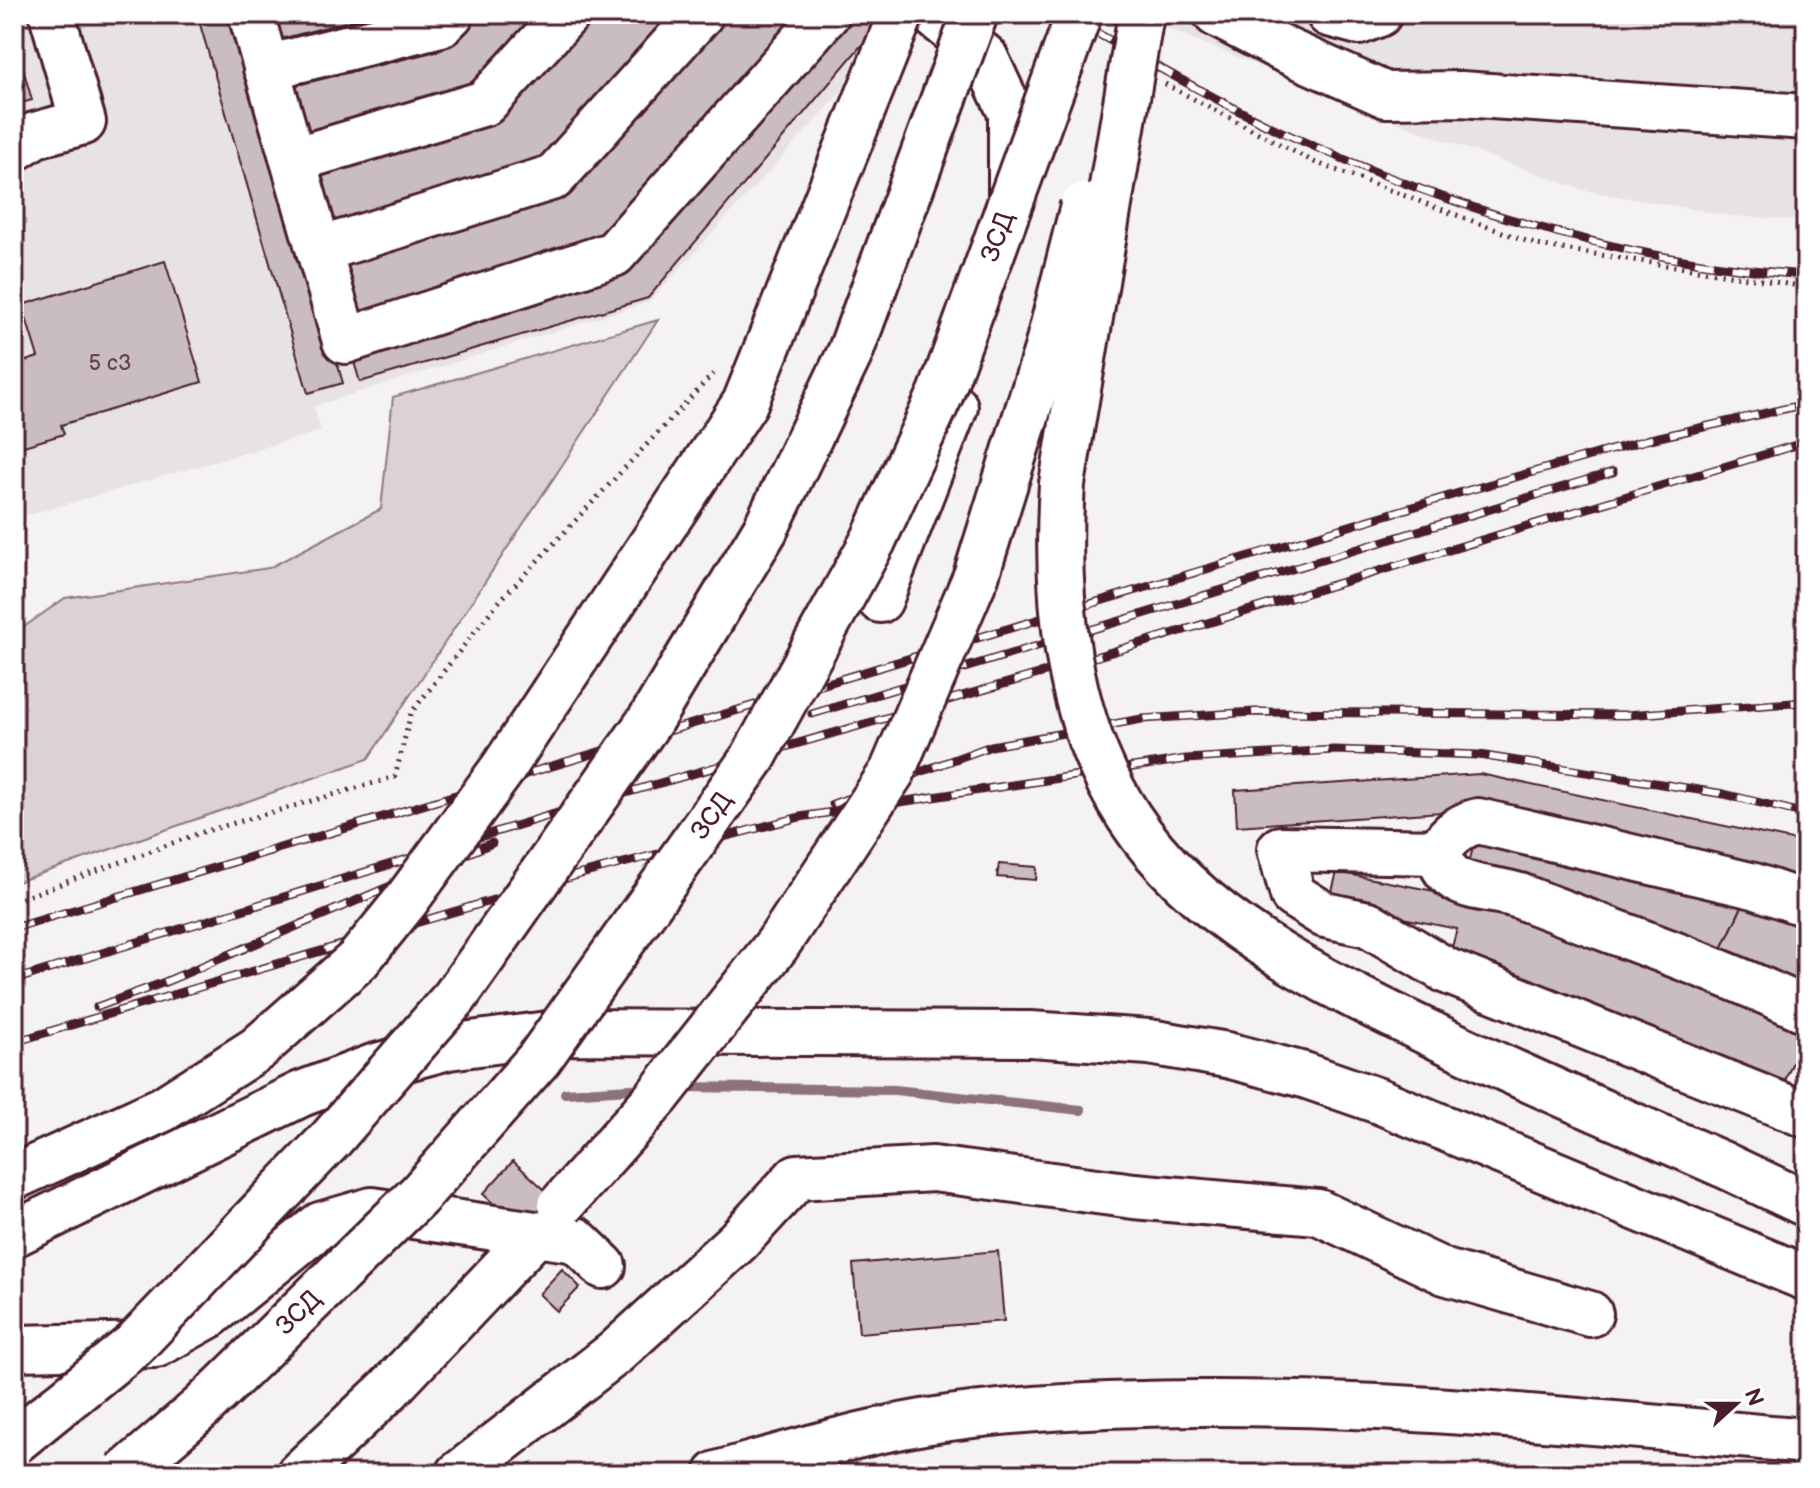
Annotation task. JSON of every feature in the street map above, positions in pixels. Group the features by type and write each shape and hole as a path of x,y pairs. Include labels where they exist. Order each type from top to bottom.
{"main road":[{"path":"14,149 35,135 83,122 52,14"},
{"path":"251,14 345,341 614,254 827,14"},
{"path":"266,68 441,24 451,14"},
{"path":"293,160 485,103 567,14"},
{"path":"319,250 554,177 701,14"},
{"path":"14,1177 163,1109 257,1049 358,960 405,902 504,767 745,403 901,14"},
{"path":"880,600 1012,260 1011,113 985,57 932,14"},
{"path":"14,1442 134,1345 331,1139 455,997 651,719 765,530 850,353 975,14"},
{"name":"ЗСД","path":"124,1474 202,1407 419,1195 529,1070 753,758 873,541 941,393 1079,14"},
{"path":"561,1205 657,1097 777,945 892,772 976,576 1047,349 1131,14"},
{"path":"1141,14 1062,484 1058,553 1062,622 1076,690 1098,755 1128,817 1171,870 1246,931 1311,974 1471,1054 1806,1204"},
{"path":"1216,14 1283,49 1386,95 1461,94 1806,117"},
{"path":"1329,14 1359,22 1379,14"},
{"path":"1806,904 1754,886 1478,821 1458,825 1447,836 1441,852 1445,868 1458,881 1511,892 1677,958 1725,971 1806,1010"},
{"path":"1441,852 1280,849 1293,895 1325,915 1368,924 1447,971 1803,1104"},
{"path":"14,1234 301,1094 373,1067 448,1047 524,1035 576,1032 1043,1034 1175,1046 1304,1075 1379,1101 1806,1278"},
{"path":"459,1474 615,1353 738,1241 797,1177 933,1169 1134,1196 1318,1212 1445,1272 1590,1314"},
{"path":"14,1348 75,1350 156,1345 210,1315 320,1225 372,1210 576,1240 603,1266"},
{"path":"299,1474 388,1390 531,1239"},
{"path":"717,1474 820,1445 924,1422 1118,1404 1342,1403 1806,1441"}],"path":[{"path":"1161,81 1314,162 1537,245 1806,287"},
{"path":"14,901 203,832 395,777 411,713 485,618 722,365"}],"shaded area":[{"path":"14,14 892,14 867,64 649,302 314,406 321,431 14,519"},
{"path":"1141,14 1806,14 1806,221 1732,216 1583,190 1414,129 1140,17"},
{"path":"658,320 368,759 14,883 14,634 65,598 269,568 381,509 393,397"}],"building":[{"path":"197,14 234,14 343,383 308,393"},
{"path":"269,14 376,14 277,40"},
{"path":"474,14 550,14 474,98 306,143 293,86 441,50"},
{"path":"585,14 684,14 546,161 328,228 316,169 494,112"},
{"path":"720,14 802,14 588,259 355,329 334,269 562,193"},
{"path":"840,14 877,14 870,35 648,298 360,382 351,352 621,272"},
{"path":"14,38 32,100 14,105"},
{"path":"165,261 202,382 61,425 64,434 14,449 14,365 38,357 22,305"},
{"path":"1480,774 1806,843 1806,885 1472,810 1237,826 1235,790"},
{"path":"1477,833 1747,896 1721,951 1468,866"},
{"path":"999,864 1037,867 1036,880 997,877"},
{"path":"1337,872 1506,905 1806,1030 1783,1086 1449,958 1457,929 1329,903"},
{"path":"1747,896 1806,924 1806,991 1721,951"},
{"path":"513,1161 585,1226 554,1260 483,1194"},
{"path":"998,1251 1004,1321 859,1333 853,1264"},
{"path":"562,1269 580,1287 557,1311 539,1294"}],"waterway":[{"path":"683,1087 895,1090 1081,1110"},
{"path":"565,1093 647,1088"}],"railway":[{"path":"1062,14 1282,132 1408,185 1538,227 1604,244 1670,258 1806,275"},
{"path":"14,928 1459,493 1646,440 1806,404"},
{"path":"14,980 577,807 1042,673 1806,442"},
{"path":"812,714 1613,472"},
{"path":"833,804 991,746 1142,719 1255,712 1626,715 1806,702"},
{"path":"14,1042 581,874 800,817 1186,759 1334,750 1479,755 1724,794 1806,814"},
{"path":"97,1007 165,982 492,843"}]}
